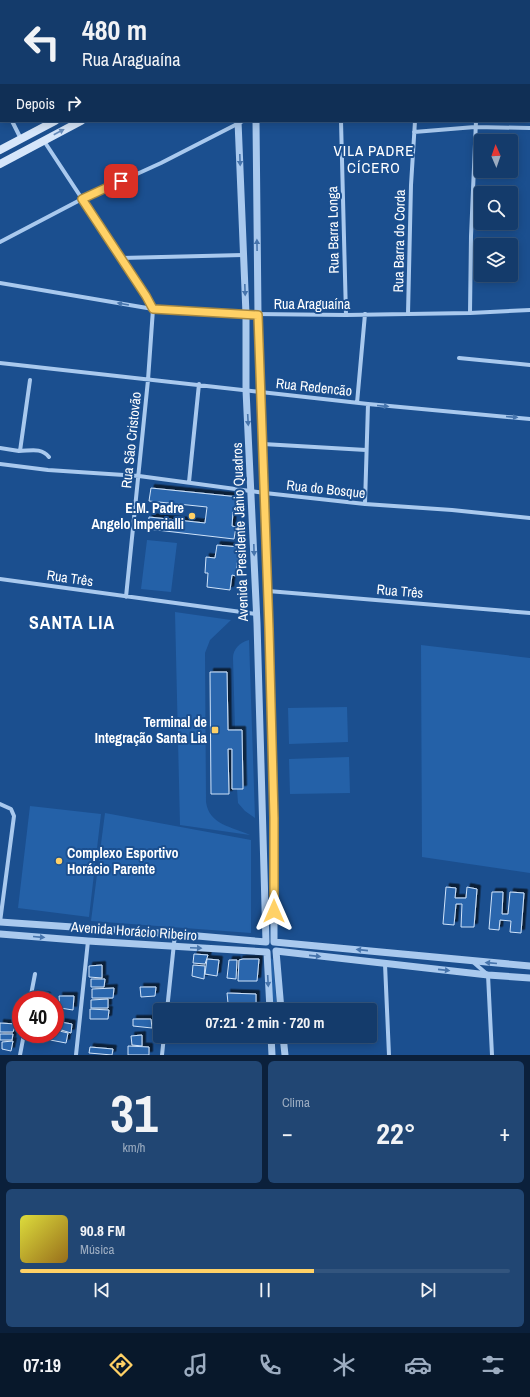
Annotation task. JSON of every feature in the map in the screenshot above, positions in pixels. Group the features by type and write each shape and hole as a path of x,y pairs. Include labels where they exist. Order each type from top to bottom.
{"main road":[{"path":"0,150 53,122"},
{"path":"0,164 79,122"}],"street":[{"path":"12,122 21,139"},
{"path":"0,242 82,199 161,163 240,122"},
{"name":"Avenida Presidente Jânio Quadros","path":"240,122 246,314 246,390 252,491 264,833 266,942"},
{"name":"Avenida Presidente Jânio Quadros","path":"256,122 258,315 265,494 274,818 274,942"},
{"name":"Rua Barra Longa","path":"342,122 346,315"},
{"name":"Rua Barra do Corda","path":"408,314 411,185 415,122"},
{"path":"470,313 471,236 476,122"},
{"path":"414,132 475,127 530,128"},
{"path":"44,141 153,309"},
{"path":"121,258 243,255"},
{"name":"Rua Araguaína","path":"0,283 153,309 258,315 470,313 530,310"},
{"name":"Rua São Cristovão","path":"126,597 148,380 153,309"},
{"path":"357,403 365,314"},
{"path":"459,358 530,365"},
{"name":"Rua Redencão","path":"0,363 148,380 199,384 357,403 530,419"},
{"path":"20,451 30,380"},
{"path":"189,482 199,384"},
{"path":"365,504 368,404"},
{"path":"263,444 366,450"},
{"path":"0,448 20,451 39,450 49,457"},
{"name":"Rua do Bosque","path":"0,464 48,470 139,476 265,494 530,518"},
{"name":"Rua Três","path":"0,579 256,614"},
{"name":"Rua Três","path":"268,591 530,613"},
{"path":"256,614 269,629"},
{"path":"0,804 11,809 14,816 0,922"},
{"path":"264,833 274,818"},
{"name":"Avenida Horácio Ribeiro","path":"0,922 266,942"},
{"name":"Avenida Horácio Ribeiro","path":"0,934 174,947 267,952"},
{"path":"168,1003 175,934"},
{"path":"76,1055 88,941"},
{"path":"270,1003 267,952 264,945 266,942 270,941 530,966"},
{"path":"274,942 280,1003"},
{"path":"267,952 530,978"},
{"path":"472,961 488,975 492,1055"},
{"path":"385,964 389,1055"},
{"path":"32,991 35,974"},
{"path":"20,1055 22,1043"},
{"path":"162,1055 163,1043"},
{"path":"271,1043 272,1055"},
{"path":"284,1043 285,1055"}],"shaded area":[{"path":"147,540 177,543 171,592 141,589"},
{"path":"175,612 231,620 210,640 205,653 206,802 208,810 217,820 229,827 250,835 180,825"},
{"path":"249,640 255,818 245,811 238,803 237,789 243,788 242,730 235,730 233,655 238,646"},
{"path":"421,645 530,658 530,873 422,857"},
{"path":"347,707 348,742 289,744 288,708"},
{"path":"349,757 350,793 290,794 289,759"},
{"name":"Complexo Esportivo Horácio Parente","path":"30,806 101,814 89,917 18,908"},
{"path":"105,813 251,840 251,933 91,921"},
{"path":"271,958 273,960 276,1003 272,1003"}],"building":[{"path":"151,488 239,497 238,512 233,512 232,526 236,527 234,539 148,529 149,517 205,523 207,507 149,501"},
{"path":"217,545 239,547 236,576 232,575 230,590 207,587 208,573 205,573 206,557 215,558"},
{"path":"210,672 227,672 228,730 242,730 243,789 232,789 232,749 228,749 229,794 211,794"},
{"path":"446,887 456,888 455,898 466,898 467,887 477,889 474,927 461,927 462,904 456,904 454,925 443,924"},
{"path":"492,892 503,892 502,914 508,914 510,892 524,893 521,933 510,932 511,921 500,920 499,930 489,929"},
{"path":"194,954 208,955 205,964 193,963"},
{"path":"207,959 219,960 217,976 205,974"},
{"path":"259,959 257,981 238,981 239,960"},
{"path":"229,960 237,960 236,979 227,978"},
{"path":"102,965 102,978 89,977 89,966"},
{"path":"193,965 205,966 204,979 192,976"},
{"path":"91,979 105,979 104,987 91,987"},
{"path":"140,987 156,987 155,996 141,997"},
{"path":"114,988 113,998 92,998 92,989"},
{"path":"227,993 256,994 256,1003 228,1003"},
{"path":"64,996 74,996 73,1010 64,1009"},
{"path":"108,999 108,1008 91,1008 91,1000"},
{"path":"90,1009 109,1010 108,1019 90,1019"},
{"path":"133,1019 151,1019 152,1028 133,1026"},
{"path":"0,1023 12,1024 12,1032 0,1032"},
{"path":"64,1023 72,1024 71,1033 64,1031"},
{"path":"64,1032 68,1033 66,1043 64,1043"},
{"path":"0,1034 12,1034 12,1040 0,1040"},
{"path":"142,1035 142,1046 132,1045 131,1036"},
{"path":"12,1041 11,1051 2,1049 2,1042"},
{"path":"128,1046 149,1047 149,1055 128,1055"},
{"path":"90,1047 113,1049 112,1055 89,1053"}],"place":[{"name":"E.M. Padre Angelo Imperialli","path":"192,516"},
{"name":"Terminal de Integração Santa Lia","path":"215,730"},
{"name":"Complexo Esportivo Horácio Parente","path":"59,861"}],"district":[{"name":"VILA PADRE CÍCERO","path":"374,158"},
{"name":"SANTA LIA","path":"72,622"}],"route":[{"path":"121,181 82,199 153,309 258,315 269,629 274,818 274,911"}]}
